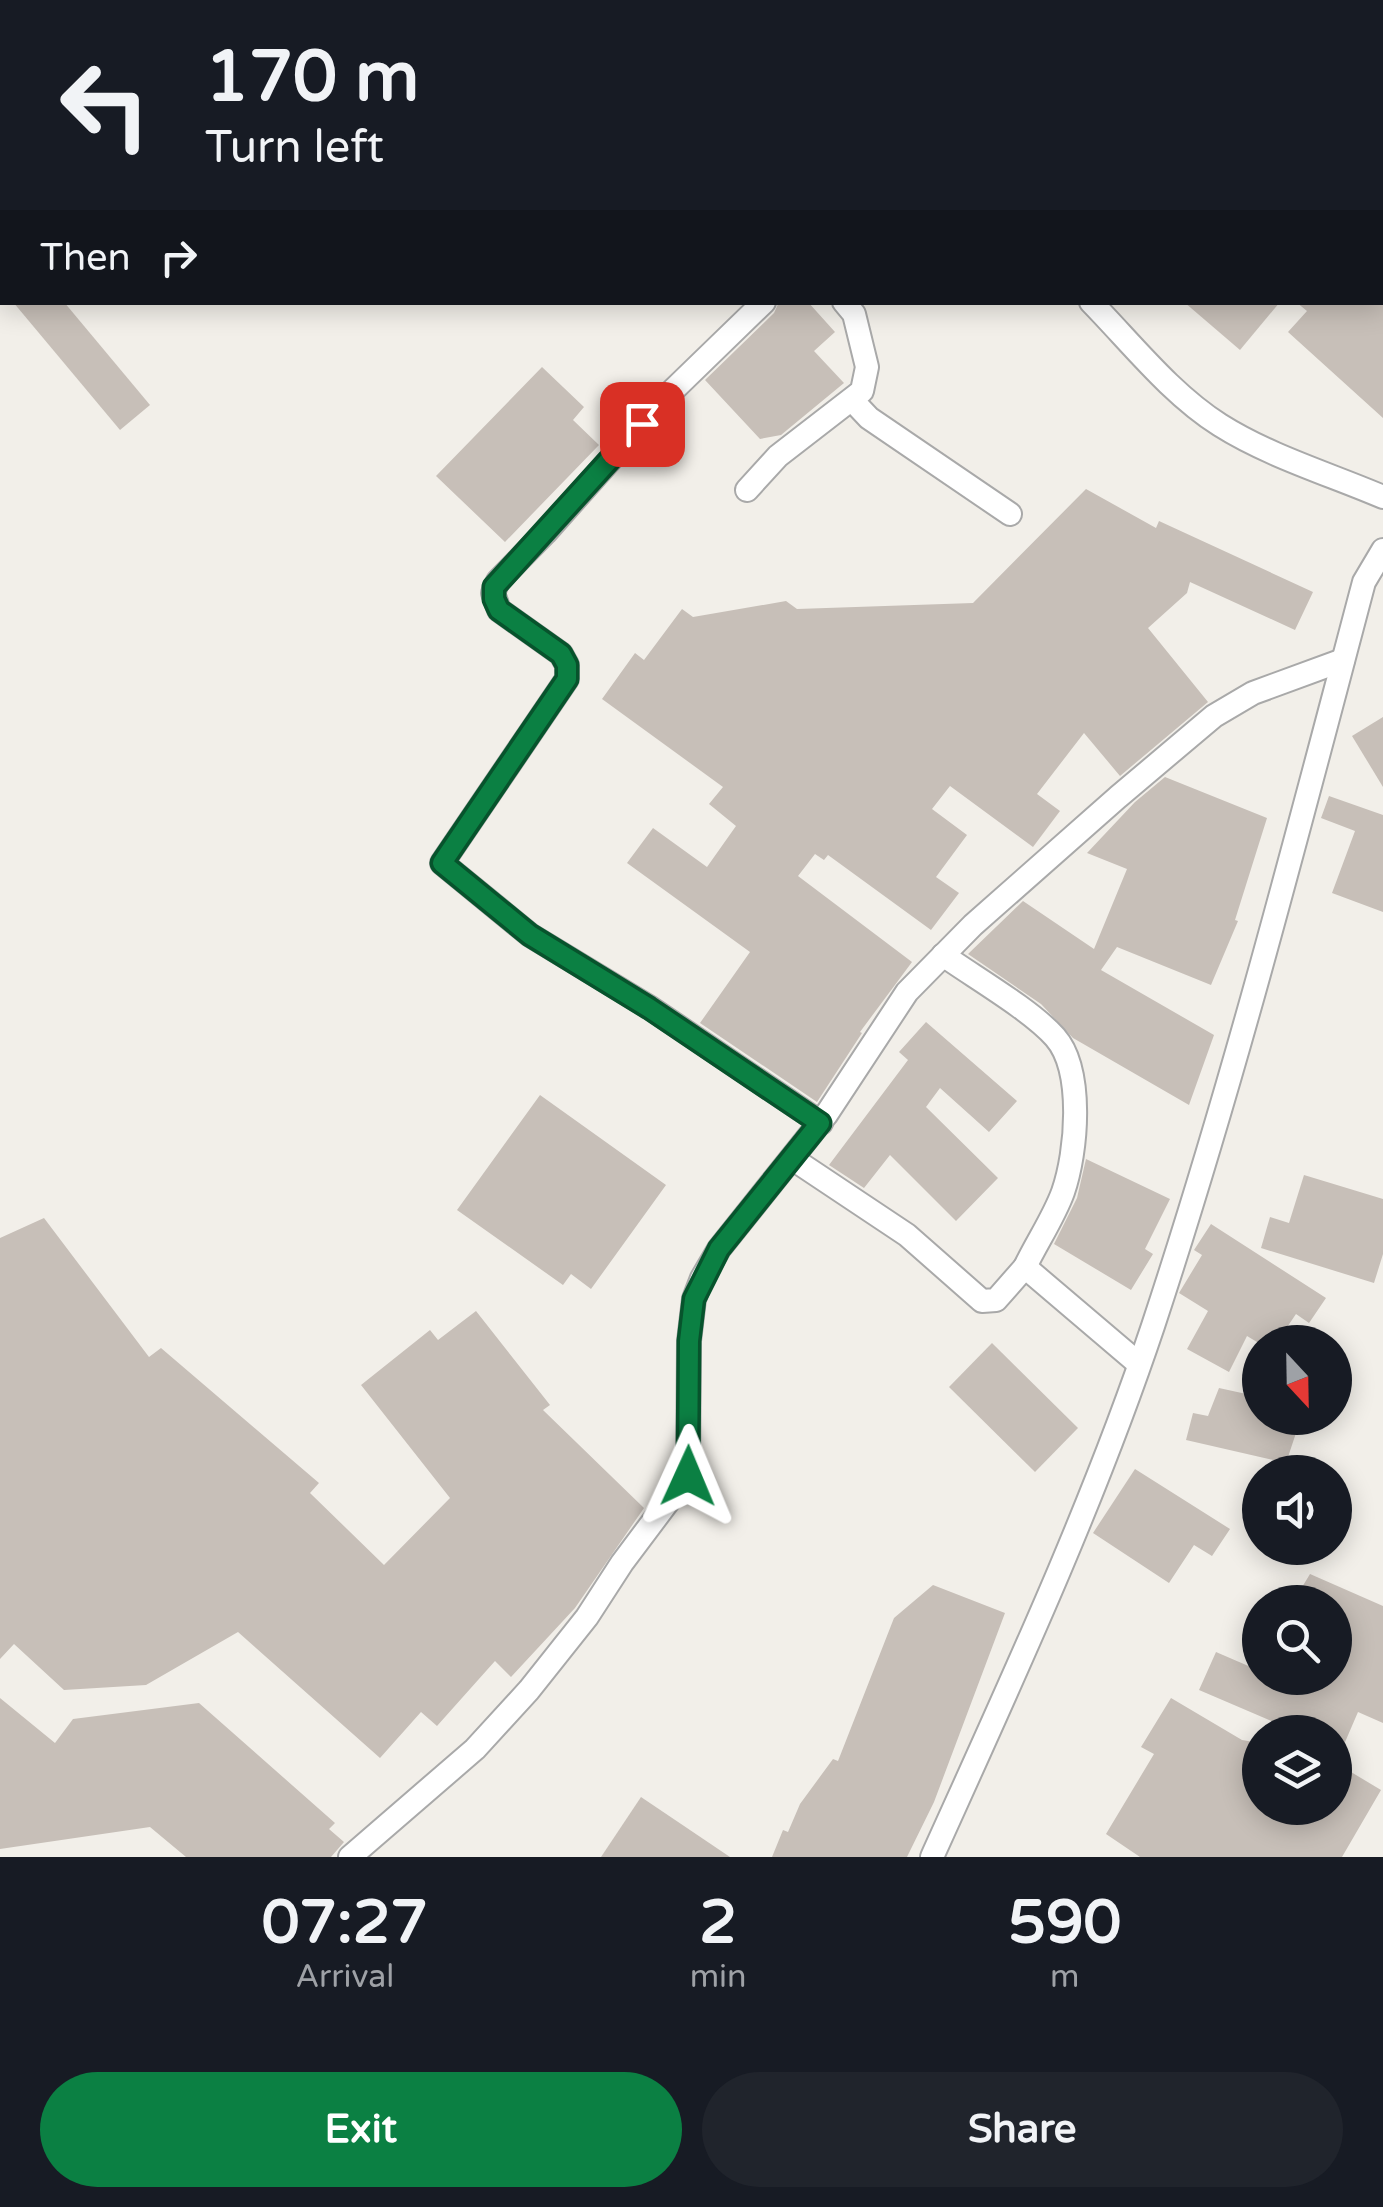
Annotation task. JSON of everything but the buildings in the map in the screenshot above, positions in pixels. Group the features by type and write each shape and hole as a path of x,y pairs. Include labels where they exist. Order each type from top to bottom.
{"street":[{"path":"761,305 666,396 498,581 494,594 499,610 561,654 567,665 567,679 442,863 530,935 649,1008 820,1123"},
{"path":"1094,305 1173,386 1220,425 1255,444 1383,496"},
{"path":"747,490 778,456 862,391 868,366 854,306"},
{"path":"852,400 869,418 1010,514"},
{"path":"932,1857 1068,1553 1139,1364 1243,1035 1364,582 1383,550"},
{"path":"350,1857 475,1748 530,1690 688,1476 689,1341 694,1299 719,1249 820,1123 907,992 973,924 1214,716 1253,693 1343,660"},
{"path":"793,1158 907,1236 982,1301 996,1300 1025,1267 1062,1196 1071,1166 1074,1128 1069,1060 1048,1030 943,955"},
{"path":"1025,1267 1139,1364"}],"route":[{"path":"642,424 494,587 494,599 503,614 561,654 567,665 567,679 442,863 530,935 649,1008 820,1123 719,1249 694,1299 689,1341 688,1476"}]}
